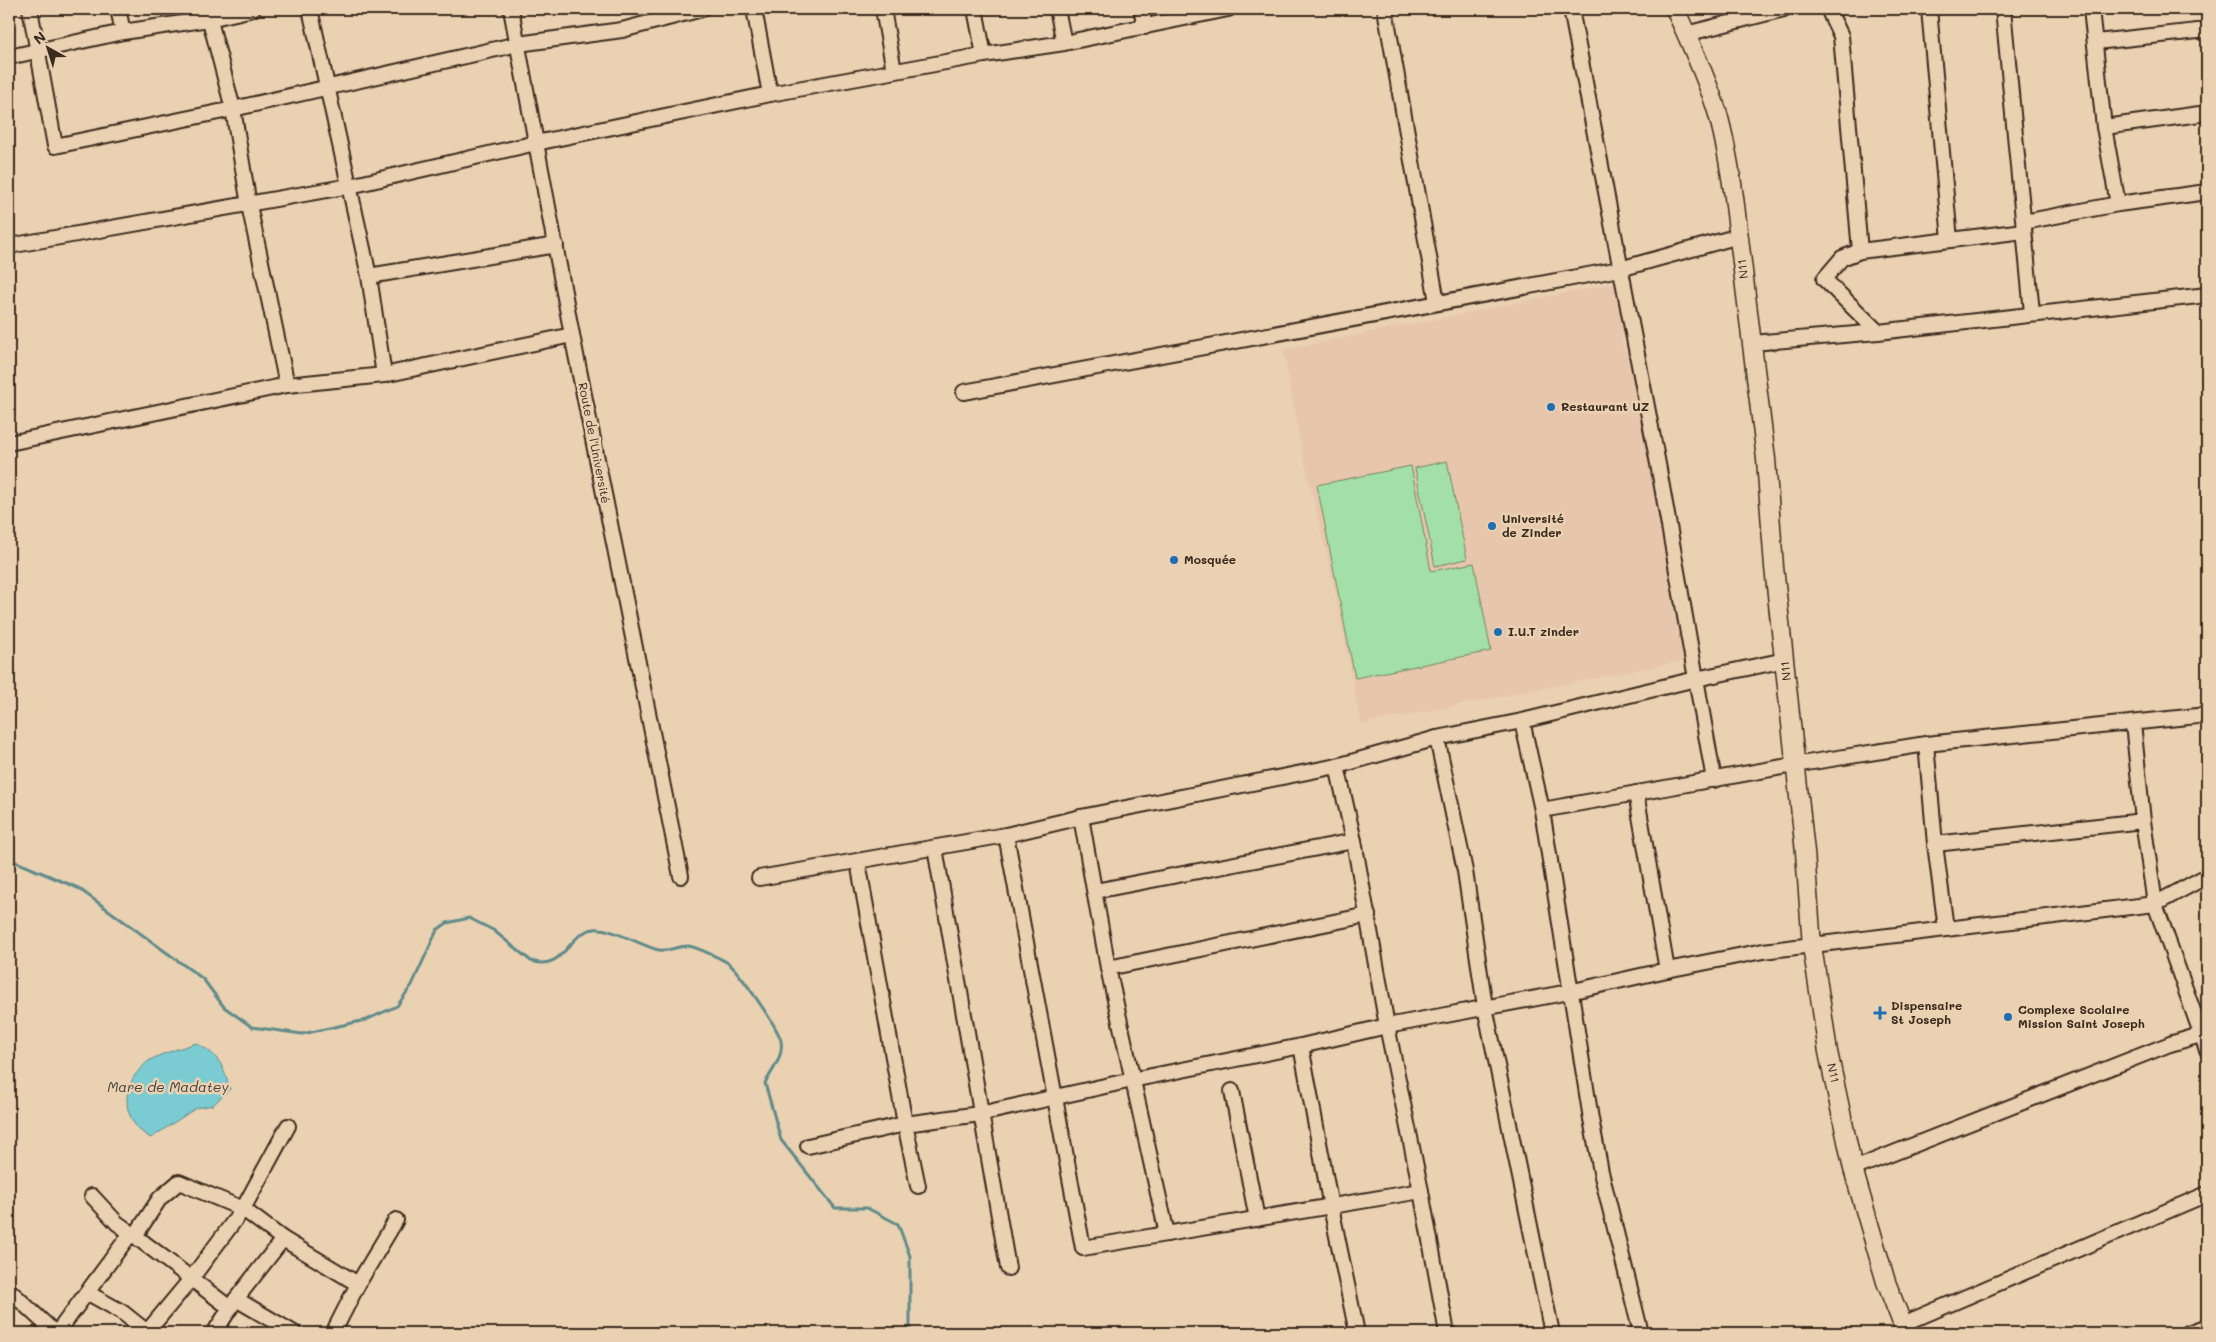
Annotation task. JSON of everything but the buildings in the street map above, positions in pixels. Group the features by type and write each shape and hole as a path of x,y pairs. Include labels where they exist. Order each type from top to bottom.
{"main road":[{"name":"N11","path":"1675,9 1717,112 1728,157 1766,459 1774,567 1794,765 1805,852 1812,946 1828,1052 1853,1169 1881,1265 1904,1329"}],"street":[{"path":"30,9 55,146 233,109 518,44 622,30 702,9"},
{"path":"118,9 123,32"},
{"path":"9,57 208,14 253,9"},
{"path":"310,9 369,276 384,375"},
{"name":"Route de l'Université","path":"511,9 572,335 681,876"},
{"path":"754,9 770,94"},
{"path":"883,9 894,72"},
{"path":"975,9 984,55"},
{"path":"1057,9 1064,42"},
{"path":"1141,9 1145,27"},
{"path":"9,246 350,186 536,143 770,94 1145,27 1228,9"},
{"path":"1385,9 1437,302"},
{"path":"1571,9 1714,780"},
{"path":"1686,34 1784,9"},
{"path":"1828,9 1841,36 1860,251"},
{"path":"1929,9 1950,240"},
{"path":"2003,9 2032,313"},
{"path":"2091,9 2104,127 2118,204"},
{"path":"208,14 233,109 249,205 287,385"},
{"path":"2096,42 2207,30"},
{"path":"2104,127 2207,113"},
{"path":"1878,332 1824,279 1842,258 1860,251 1950,240 2024,226 2118,204 2207,192"},
{"path":"964,392 1620,269 1739,236"},
{"path":"369,276 556,246"},
{"path":"1753,344 2207,295"},
{"path":"9,443 287,385 384,375 572,335"},
{"path":"759,878 1006,835 1081,817 1337,766 1437,738 1522,721 1784,660"},
{"path":"1542,810 1636,792 1926,744 2207,715"},
{"path":"1522,721 1542,810 1559,909 1569,992 1601,1172 1642,1333"},
{"path":"2133,723 2143,820 2155,904 2204,1035 2207,1050"},
{"path":"1437,738 1465,871 1485,1006 1552,1333"},
{"path":"1926,744 1935,844 1946,929"},
{"path":"1337,766 1354,841 1387,1026 1421,1192 1447,1333"},
{"path":"1636,792 1667,970"},
{"path":"1081,817 1108,968 1167,1234"},
{"path":"1935,844 2143,820"},
{"path":"1006,835 1083,1248 1421,1192"},
{"path":"1095,891 1354,841"},
{"path":"935,848 1008,1268"},
{"path":"858,862 918,1186"},
{"path":"808,1146 905,1124 980,1114 1054,1099 1132,1080 1301,1046 1387,1026 1485,1006 1569,992 1763,951 2155,904 2207,876"},
{"path":"1108,968 1368,915"},
{"path":"1853,1169 2161,1048 2204,1035"},
{"path":"1301,1046 1357,1333"},
{"path":"1232,1091 1257,1219"},
{"path":"88,1293 122,1312 148,1333 243,1209 288,1126"},
{"path":"9,1290 56,1333 160,1198 179,1182 243,1209 284,1239 358,1284"},
{"path":"1904,1329 2207,1194"},
{"path":"92,1196 117,1223 191,1279 233,1304 294,1333"},
{"path":"333,1333 358,1284 396,1220"},
{"path":"214,1333 233,1304 284,1239"},
{"path":"1628,1275 1651,1333"},
{"path":"2188,1333 2207,1326"}],"shaded area":[{"name":"Université de Zinder","path":"1615,283 1624,331 1621,344 1628,356 1652,481 1676,571 1677,602 1672,604 1673,612 1679,615 1687,660 1361,724 1333,581 1303,455 1283,350"}],"green space":[{"path":"1447,461 1467,559 1435,566 1415,468"},
{"path":"1411,466 1431,571 1474,563 1491,651 1355,678 1317,485"}],"water":[{"name":"Mare de Madatey","path":"196,1043 215,1056 225,1073 230,1089 213,1105 196,1108 151,1138 135,1125 130,1116 127,1097 133,1078 150,1060"}],"waterway":[{"path":"9,859 78,888 203,979 224,1007 252,1027 302,1034 366,1020 397,1006 412,985 437,930 447,923 469,918 493,930 531,961 542,963 559,957 578,937 594,929 609,931 659,950 689,946 725,961 740,976 758,1000 779,1034 781,1052 765,1083 781,1140 835,1208 867,1208 898,1224 910,1256 910,1333"}],"place":[{"name":"Restaurant UZ","path":"1551,407"},
{"name":"Université de Zinder","path":"1492,526"},
{"name":"Mosquée","path":"1174,560"},
{"name":"I.U.T zinder","path":"1498,632"},
{"name":"Dispensaire St Joseph","path":"1880,1013"},
{"name":"Complexe Scolaire Mission Saint Joseph","path":"2008,1017"}]}
